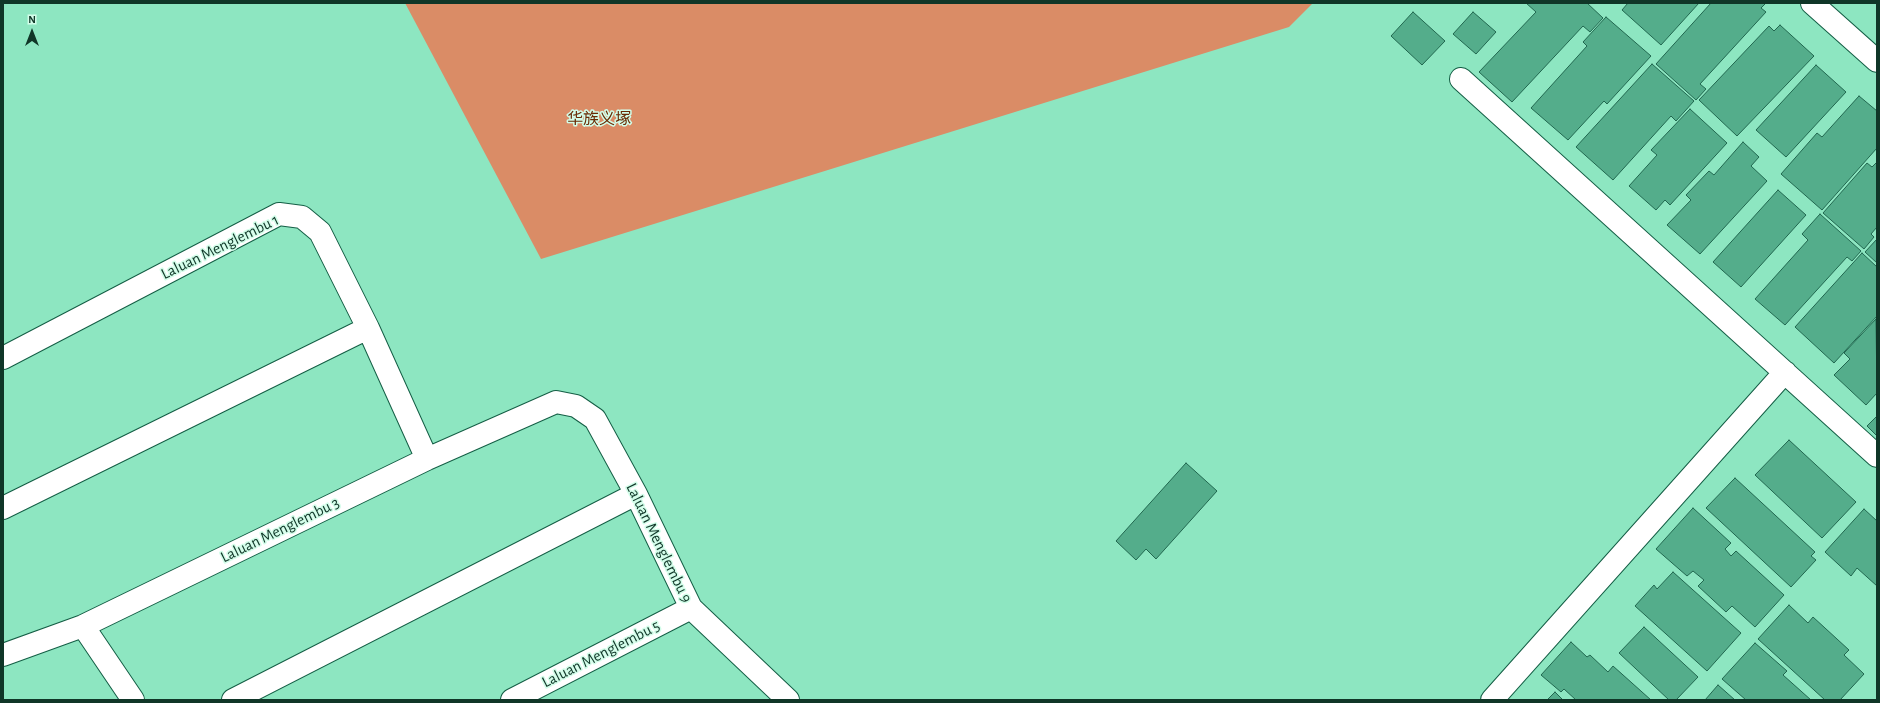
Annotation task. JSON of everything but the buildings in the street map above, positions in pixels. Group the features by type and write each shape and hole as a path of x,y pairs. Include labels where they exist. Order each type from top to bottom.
{"street":[{"path":"1812,3 1877,61"},
{"path":"1461,79 1877,456"},
{"name":"Laluan Menglembu 1","path":"3,358 279,214 302,217 320,232 368,328 427,459"},
{"path":"3,508 368,328"},
{"path":"1492,700 1785,372"},
{"name":"Laluan Menglembu 3","path":"3,655 83,626 427,459 556,402"},
{"name":"Laluan Menglembu 9","path":"556,402 576,406 595,419 636,494 691,608 782,698"},
{"path":"233,700 636,494"},
{"name":"Laluan Menglembu 5","path":"512,700 691,608"},
{"path":"83,626 134,700"}],"green space":[{"name":"华族义塚","path":"405,3 1313,3 1289,27 541,259"}]}
